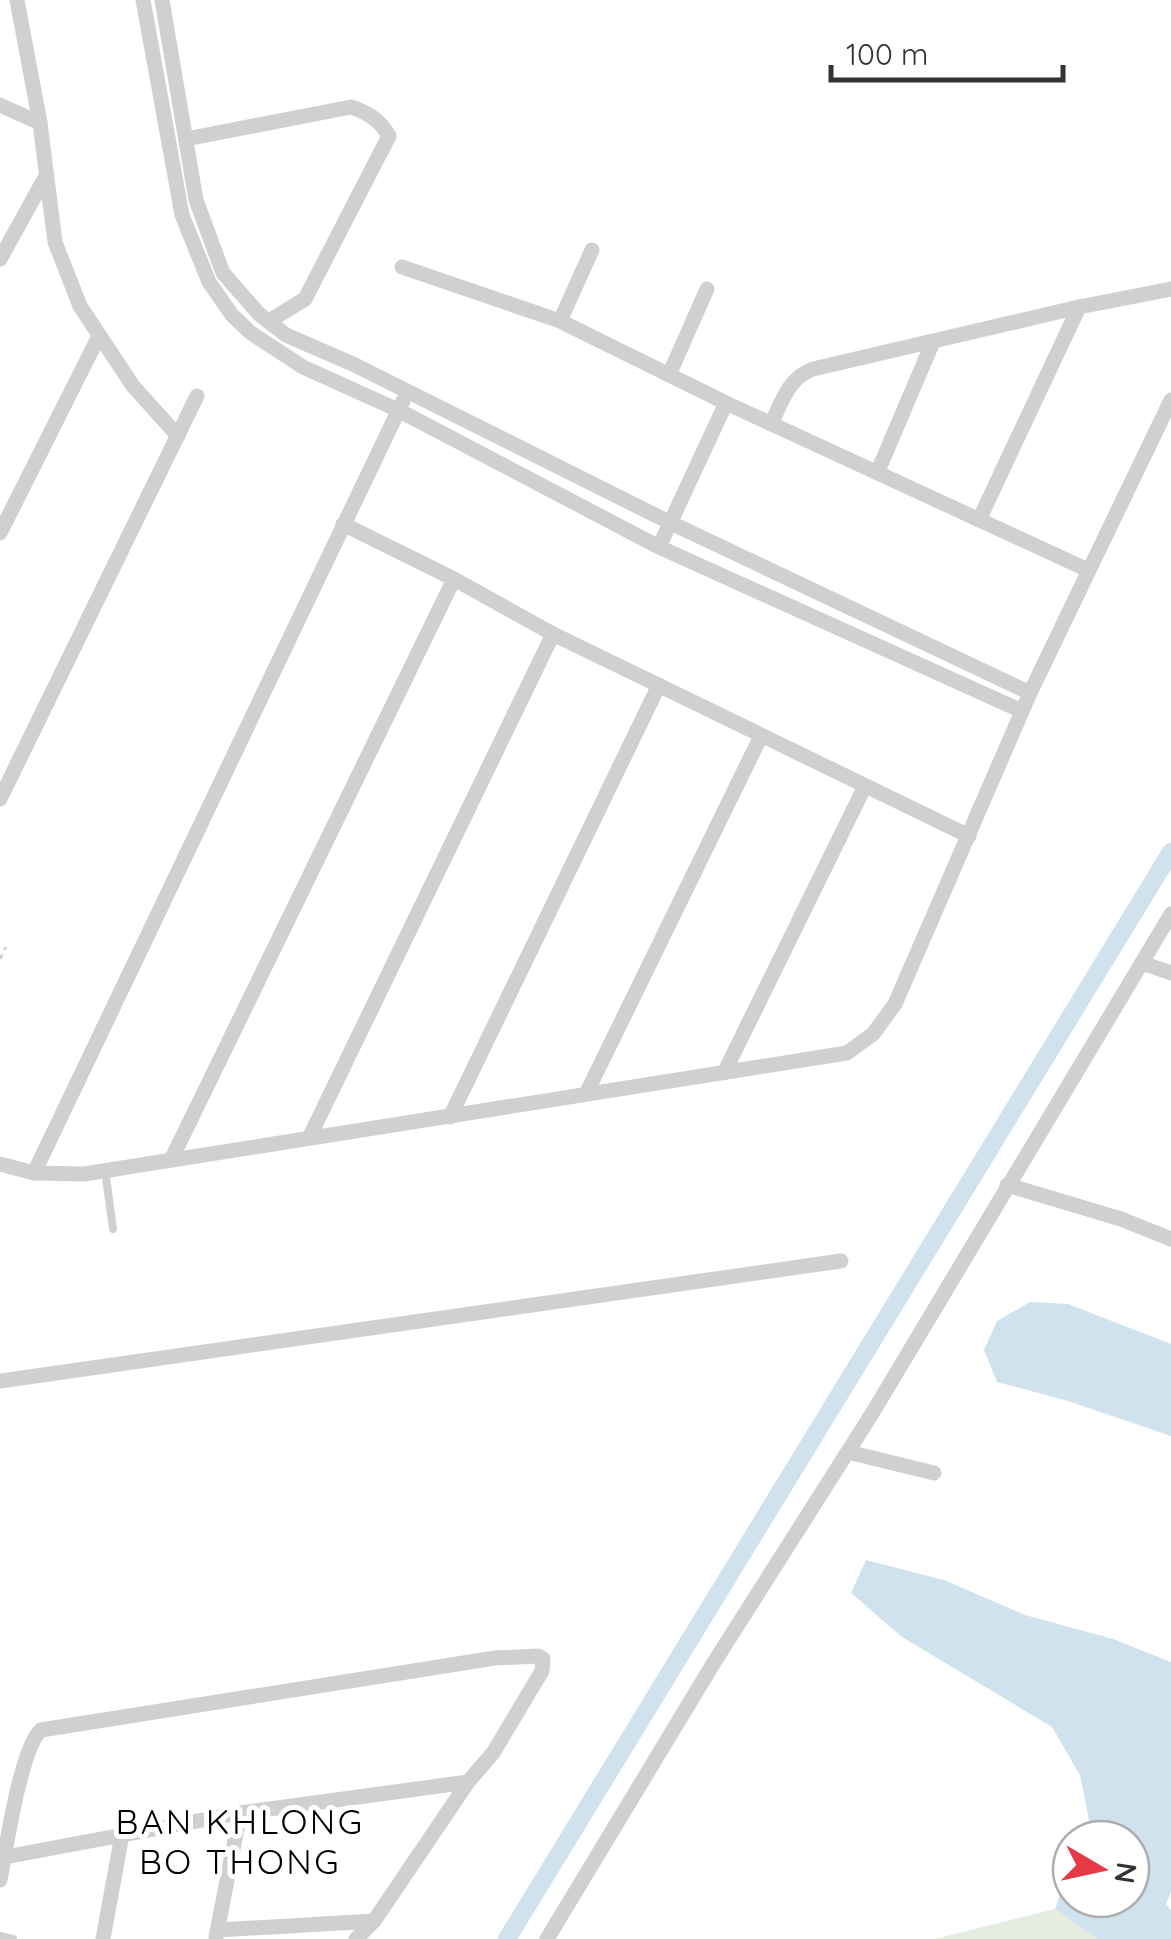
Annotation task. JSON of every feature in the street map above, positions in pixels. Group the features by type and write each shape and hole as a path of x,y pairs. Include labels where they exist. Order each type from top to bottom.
{"street":[{"path":"17,0 40,123 54,242 80,306 99,336 133,386 178,436"},
{"path":"143,0 182,215 208,282 251,334 302,366 398,410 660,548 1022,711"},
{"path":"162,0 196,200 223,274 268,322 286,335 671,523 1030,694"},
{"path":"149,42 169,37"},
{"path":"0,104 40,123"},
{"path":"186,140 351,107 383,126 389,136 305,299 268,322"},
{"path":"0,259 5,236 46,176"},
{"path":"560,321 592,250"},
{"path":"402,267 560,321 726,403 1088,570"},
{"path":"669,375 707,289"},
{"path":"771,424 791,384 801,374 1079,307 1171,289"},
{"path":"979,520 1079,307"},
{"path":"0,532 99,336"},
{"path":"878,472 932,344"},
{"path":"34,1173 408,392"},
{"path":"0,798 197,396"},
{"path":"0,1164 34,1173 84,1174 847,1053 874,1034 895,1004 1022,711 1171,400"},
{"path":"660,548 726,403"},
{"path":"343,524 553,634 969,836"},
{"path":"172,1158 454,579"},
{"path":"310,1138 553,634"},
{"path":"450,1117 659,685"},
{"path":"586,1094 761,736"},
{"path":"724,1074 865,786"},
{"path":"547,1939 713,1664 848,1452 1171,914"},
{"path":"1142,964 1171,973"},
{"path":"1007,1185 1120,1219 1171,1239"},
{"path":"0,1381 842,1261"},
{"path":"848,1452 934,1474"},
{"path":"0,1880 33,1737 42,1730 496,1658 538,1656 544,1663 493,1753 468,1782 374,1921 356,1939"},
{"path":"4,1857 240,1813 468,1782"},
{"path":"240,1813 217,1934 374,1921"},
{"path":"103,1939 122,1835"}],"lane":[{"path":"105,1170 112,1230"},
{"path":"0,1936 13,1939"}],"path":[{"path":"0,958 6,947"}],"shaded area":[{"path":"1051,1910 1051,1919 1069,1919 1098,1939 935,1939"}],"water":[{"path":"1030,1302 1068,1304 1171,1344 1171,1436 997,1382 984,1350 997,1321"},
{"path":"866,1560 944,1580 1025,1615 1113,1639 1171,1662 1171,1892 1166,1904 1171,1910 1171,1939 1098,1939 1069,1919 1151,1919 1151,1819 1089,1819 1080,1775 1052,1727 902,1637 851,1593"}],"waterway":[{"path":"507,1939 1171,852"}],"district":[{"name":"BAN KHLONG BO THONG","path":"240,1842"}]}
